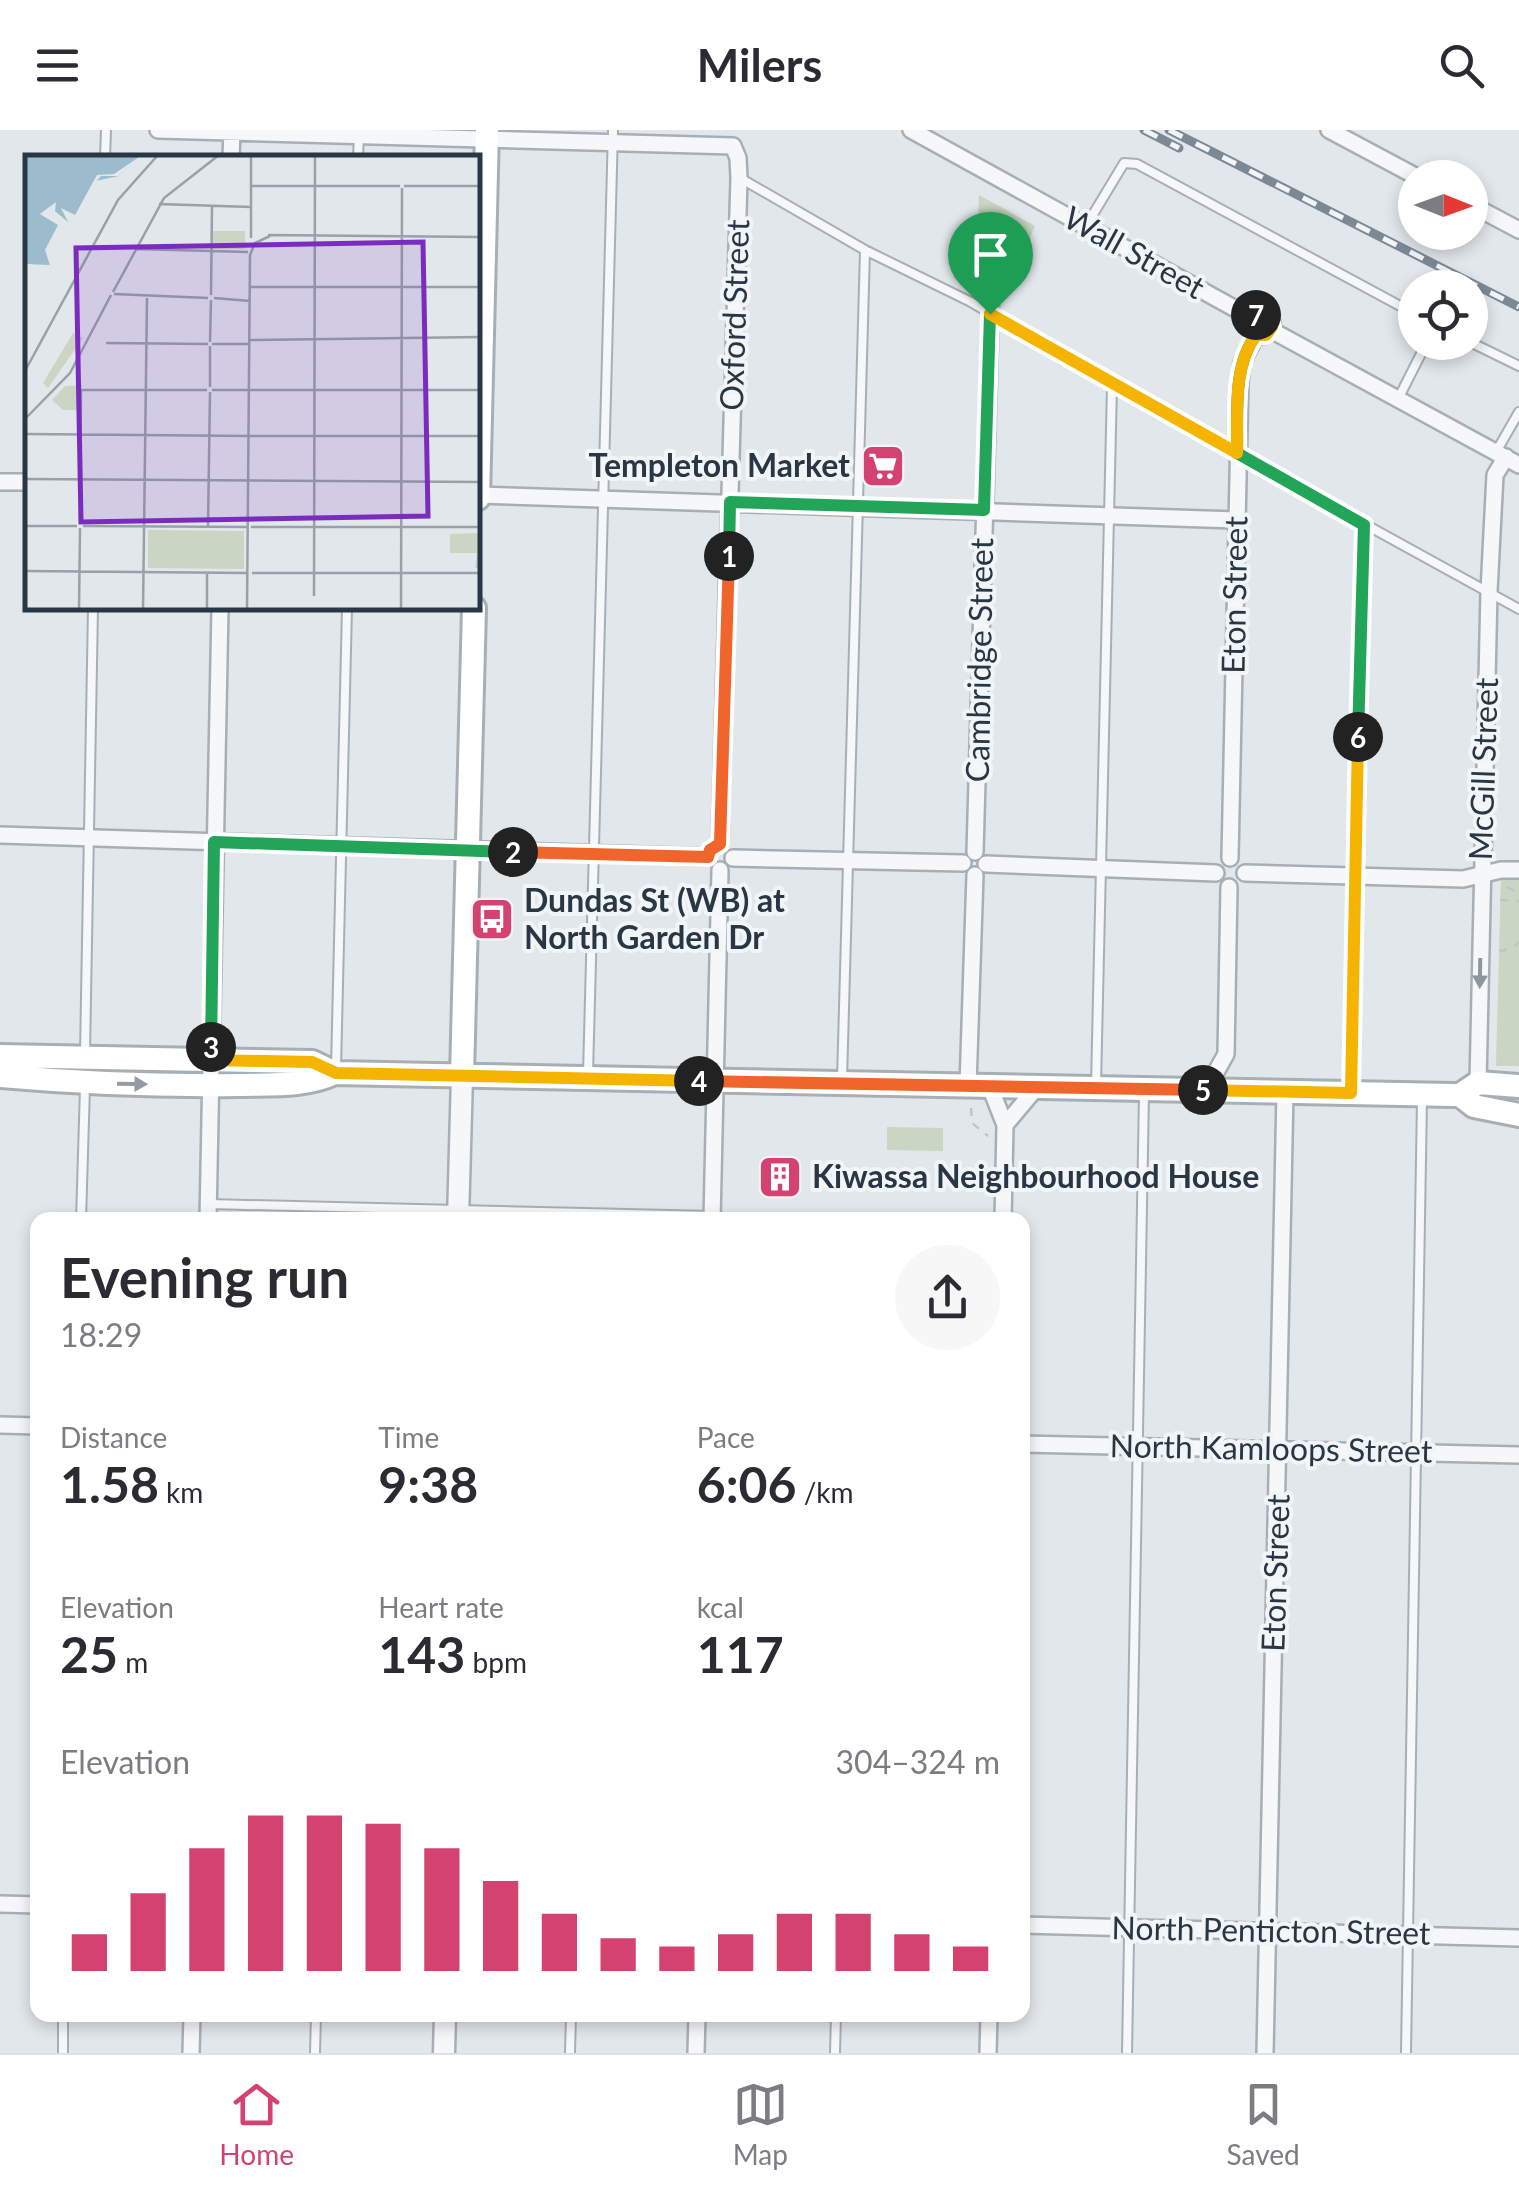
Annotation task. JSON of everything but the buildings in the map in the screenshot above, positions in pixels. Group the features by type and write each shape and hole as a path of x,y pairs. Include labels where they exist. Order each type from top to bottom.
{"main road":[{"path":"480,416 487,136"},
{"path":"462,1076 474,610"},
{"path":"0,1056 312,1062 336,1073 842,1084 977,1092 1096,1088 1422,1094 1519,1086"},
{"path":"0,1076 85,1083 210,1085 312,1083 336,1073"},
{"path":"1469,1089 1474,1106 1519,1115"}],"street":[{"path":"158,130 613,137"},
{"name":"Wall Street","path":"911,130 1252,318 1262,314 1269,317 1264,333"},
{"path":"1329,130 1398,167"},
{"name":"Oxford Street","path":"613,137 732,146 738,158 720,844"},
{"path":"1488,214 1519,230"},
{"name":"Cambridge Street","path":"991,288 975,864 977,1092 1005,1125 1003,1212"},
{"path":"1264,333 1398,398 1507,458"},
{"name":"Eton Street","path":"1230,858 1242,364 1264,333"},
{"name":"McGill Street","path":"1469,1089 1495,475 1507,458"},
{"path":"480,496 1236,520"},
{"path":"208,1212 220,610"},
{"path":"0,834 594,854 714,863 730,865 733,858 728,847 720,844 710,850 714,863 716,1081 712,1212"},
{"path":"733,858 1216,872"},
{"path":"1230,858 1239,861 1245,874 1242,882 1229,887 1221,884 1216,872 1218,864 1230,858"},
{"path":"1245,874 1463,878 1519,870"},
{"path":"1206,1090 1226,1054 1229,887"},
{"path":"458,1212 462,1076"},
{"path":"1005,1125 1037,1088"},
{"name":"Eton Street","path":"1265,2053 1285,1092"},
{"path":"0,1425 30,1426"},
{"name":"North Kamloops Street","path":"1030,1444 1519,1455"},
{"path":"0,1904 30,1904"},
{"name":"North Penticton Street","path":"1030,1926 1519,1938"},
{"path":"191,2053 192,2022"},
{"path":"444,2053 445,2022"},
{"path":"696,2053 697,2022"},
{"path":"988,2053 989,2022"}],"lane":[{"path":"105,155 106,130"},
{"path":"588,1079 613,137"},
{"path":"1086,226 1124,162 1137,164 1398,305"},
{"path":"739,178 1519,609"},
{"path":"842,1084 865,250"},
{"path":"971,253 981,255 990,271 991,288"},
{"path":"1488,351 1519,366"},
{"path":"1398,398 1418,360"},
{"path":"1096,1088 1112,385"},
{"path":"1507,458 1519,412"},
{"path":"1351,1093 1364,525"},
{"path":"85,1059 93,610"},
{"path":"336,1073 347,610"},
{"path":"81,1212 85,1083"},
{"path":"1127,2053 1144,1089"},
{"path":"1406,2053 1422,1094"},
{"path":"332,1206 332,1212"},
{"path":"208,1212 332,1206 416,1212"},
{"path":"62,2053 63,2022"},
{"path":"315,2053 316,2022"},
{"path":"570,2053 571,2022"},
{"path":"835,2053 836,2022"}],"path":[{"path":"1501,883 1519,893"},
{"path":"1500,900 1519,901"},
{"path":"1499,951 1511,949 1519,942"},
{"path":"977,1092 972,1123 990,1136"}],"green space":[{"path":"979,195 1035,226 1010,286 996,247 977,238"},
{"path":"1501,877 1519,878 1519,1066 1496,1066"},
{"path":"887,1127 943,1128 943,1151 887,1150"}],"railway":[{"path":"1144,130 1179,148"},
{"path":"1169,130 1519,307"}],"place":[{"name":"Templeton Market","path":"883,466"},
{"name":"Dundas St (WB) at North Garden Dr","path":"492,919"},
{"name":"Kiwassa Neighbourhood House","path":"780,1177"}],"route":[{"path":"990,314 984,510 730,502 720,844 710,850 708,857 214,842 211,1060 312,1062 336,1073 1351,1093 1364,525 1237,453 1242,364 1256,335 1251,331 1251,321 1262,314 1271,320 1271,330 1266,335 1256,335 1252,340 1242,364 1240,382 1237,453 990,314"}]}
